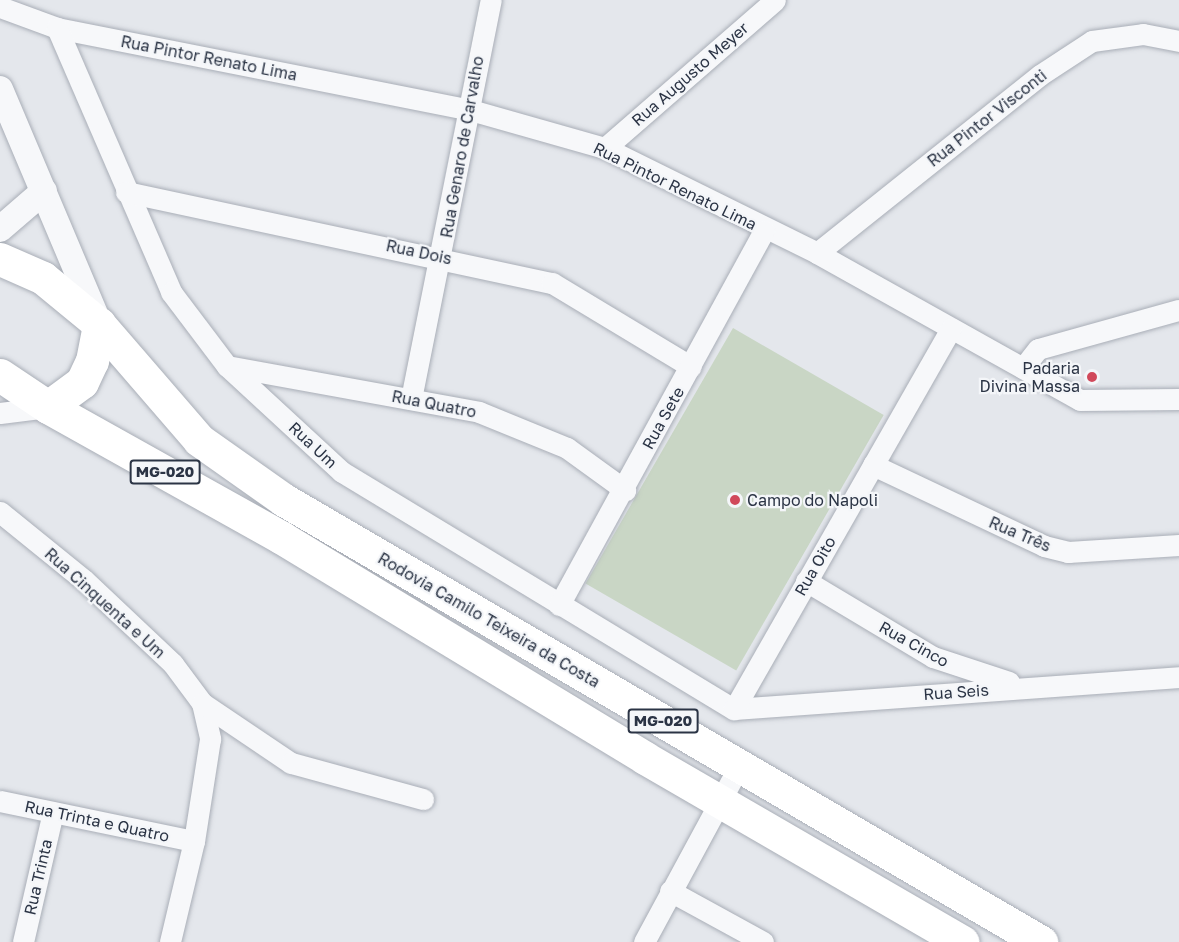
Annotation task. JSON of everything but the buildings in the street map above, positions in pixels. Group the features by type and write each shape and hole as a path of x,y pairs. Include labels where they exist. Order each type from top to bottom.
{"highway":[{"name":"MG-020","path":"0,259 43,278 99,324"},
{"path":"48,407 82,382 92,361 99,324"},
{"name":"Rodovia Camilo Teixeira da Costa","path":"99,324 199,440 284,500 1041,942"},
{"name":"MG-020","path":"0,375 48,407"},
{"name":"Rodovia Camilo Teixeira da Costa","path":"48,407 282,537 722,803 962,942"}],"street":[{"name":"Rua Genaro de Carvalho","path":"411,399 442,257 467,110 491,0"},
{"name":"Rua Augusto Meyer","path":"605,148 775,0"},
{"name":"Rua Pintor Renato Lima","path":"0,7 57,28 467,110 605,148 764,230 817,253 1080,400 1179,399"},
{"name":"Rua Um","path":"57,28 171,292 227,366 342,472 734,709"},
{"name":"Rua Pintor Visconti","path":"817,253 1040,75 1092,41 1143,34 1179,41"},
{"name":"Rodovia Camilo Teixeira da Costa","path":"0,89 99,324"},
{"path":"0,230 44,191"},
{"name":"Rua Dois","path":"126,192 442,257 552,283 691,368"},
{"name":"Rua Sete","path":"559,605 625,489 764,230"},
{"path":"1023,368 1038,349 1179,310"},
{"name":"Rua Oito","path":"734,709 951,328"},
{"name":"Rua Quatro","path":"227,366 479,412 567,448 625,489"},
{"path":"0,413 48,407"},
{"name":"Rua Três","path":"873,465 1044,546 1068,552 1179,545"},
{"name":"Rua Cinquenta e Um","path":"0,512 84,580 173,664 202,703 291,763 423,799"},
{"name":"Rua Cinco","path":"806,581 933,657 987,677 1030,686"},
{"name":"Rua Seis","path":"734,709 1179,677"},
{"name":"Rua Cinquenta e Um","path":"170,942 194,841 210,739 202,703"},
{"path":"644,942 670,891 722,803 740,766"},
{"name":"Rua Trinta e Quatro","path":"0,801 194,841"},
{"name":"Rua Trinta","path":"23,942 53,812"},
{"path":"670,891 763,942"}],"green space":[{"name":"Campo do Napoli","path":"733,328 884,415 736,670 586,583"}],"place":[{"name":"Padaria Divina Massa","path":"1092,377"},
{"name":"Campo do Napoli","path":"735,500"}]}
